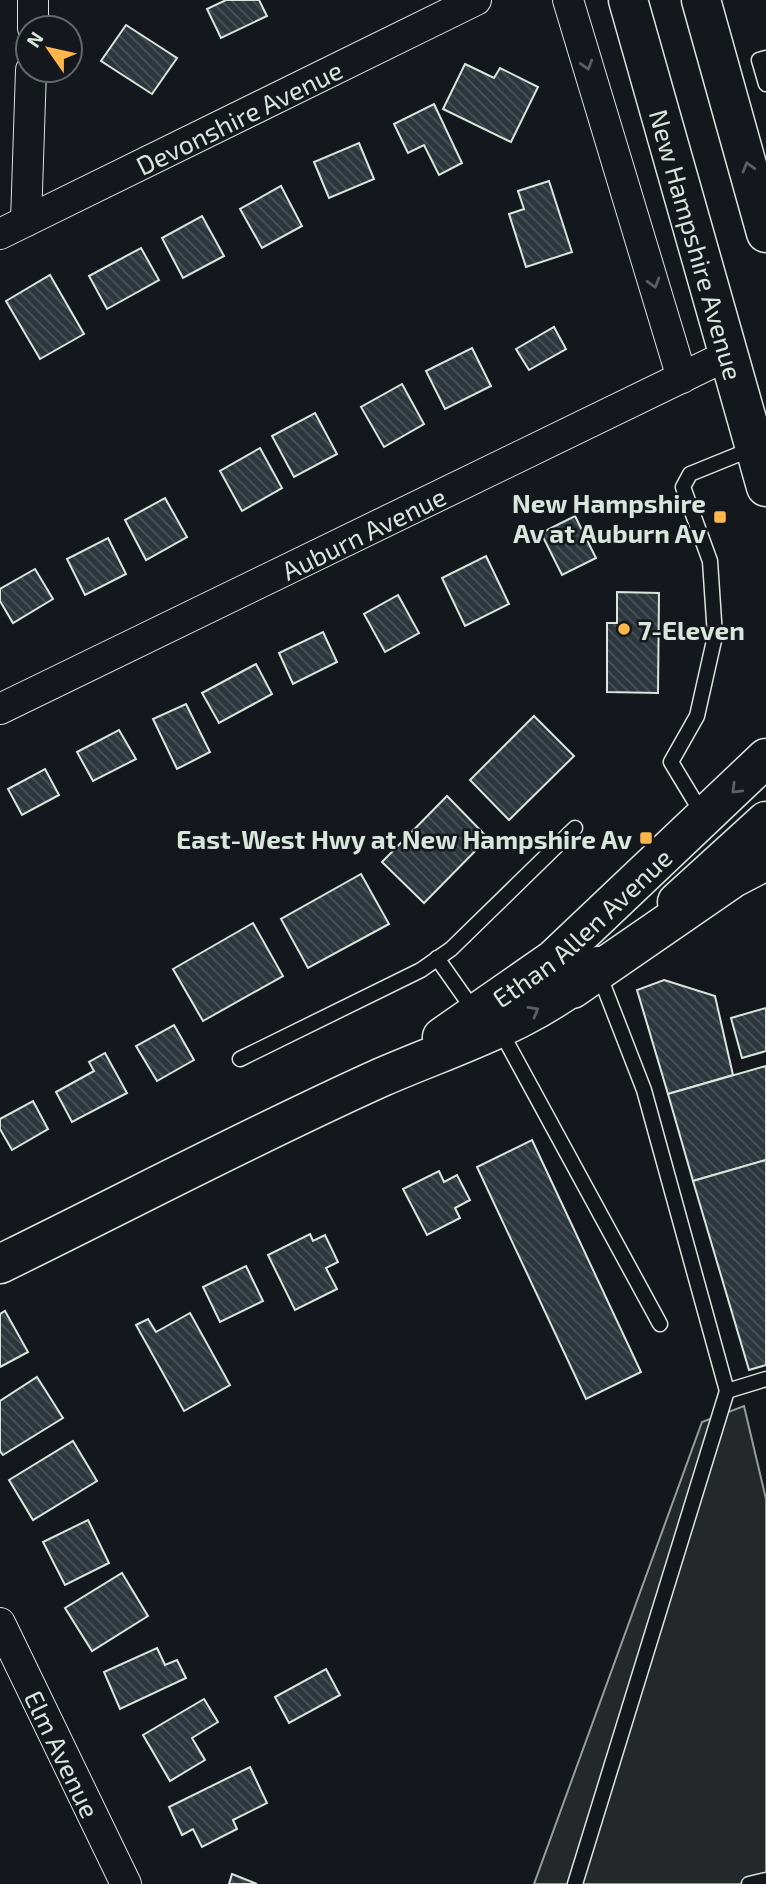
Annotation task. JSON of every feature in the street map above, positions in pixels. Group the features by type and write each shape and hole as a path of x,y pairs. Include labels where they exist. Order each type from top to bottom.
{"main road":[{"name":"New Hampshire Avenue","path":"628,0 766,487"},
{"path":"701,0 766,233"},
{"name":"Ethan Allen Avenue","path":"488,1022 705,819 766,758"},
{"name":"Ethan Allen Avenue","path":"0,1264 382,1077 488,1022 585,980 766,821"},
{"path":"585,980 733,878 766,861"}],"street":[{"name":"Devonshire Avenue","path":"13,228 476,0"},
{"path":"568,0 682,378"},
{"path":"13,228 29,84"},
{"name":"Auburn Avenue","path":"0,709 728,355"},
{"name":"Elm Avenue","path":"0,1623 126,1884"}],"lane":[{"path":"766,58 759,60 766,84"},
{"path":"705,819 671,762 697,716 715,636 710,561 683,487 690,474 755,448"},
{"path":"240,1059 421,970 451,949 575,828"},
{"path":"437,958 488,1022 660,1324"},
{"path":"575,1884 727,1391 644,1090 585,980"},
{"path":"727,1391 766,1380"},
{"path":"749,1884 766,1880"}],"shaded area":[{"path":"744,1406 766,1499 766,1884 534,1884 702,1422"}],"building":[{"path":"226,0 259,0 267,16 221,38 207,9"},
{"path":"126,25 177,58 152,94 101,61"},
{"path":"465,64 494,78 500,68 538,87 511,142 443,109"},
{"path":"434,104 462,163 439,175 424,145 408,153 394,124"},
{"path":"359,143 374,179 329,198 314,162"},
{"path":"549,181 572,252 526,267 509,214 524,209 518,191"},
{"path":"281,186 302,226 262,248 240,209"},
{"path":"202,216 224,256 183,278 162,238"},
{"path":"141,248 159,280 107,309 89,276"},
{"path":"50,275 84,334 40,359 6,301"},
{"path":"554,327 566,349 529,370 516,349"},
{"path":"472,348 491,386 445,409 426,371"},
{"path":"402,384 424,424 384,447 361,407"},
{"path":"315,413 337,454 294,477 272,436"},
{"path":"260,448 282,488 242,511 220,471"},
{"path":"165,498 187,537 146,560 125,520"},
{"path":"575,516 596,558 562,575 541,533"},
{"path":"108,538 126,574 85,595 67,559"},
{"path":"486,556 509,604 465,626 442,578"},
{"path":"35,569 53,599 13,623 0,601 0,589"},
{"path":"617,592 659,593 658,693 607,692 607,623 617,623"},
{"path":"398,595 419,633 385,652 364,614"},
{"path":"323,632 337,662 293,684 279,653"},
{"path":"256,664 272,694 219,723 202,693"},
{"path":"186,704 210,752 177,769 153,719"},
{"path":"534,716 574,756 509,820 470,780"},
{"path":"119,730 136,759 93,781 77,752"},
{"path":"45,769 59,795 22,815 8,789"},
{"path":"447,796 488,838 424,903 382,862"},
{"path":"361,874 389,924 308,968 281,919"},
{"path":"253,923 283,976 203,1021 173,969"},
{"path":"664,980 715,996 733,1075 668,1094 637,990"},
{"path":"766,1008 766,1051 742,1058 731,1018"},
{"path":"174,1025 194,1060 157,1081 136,1046"},
{"path":"105,1053 127,1093 72,1122 56,1092 94,1071 89,1062"},
{"path":"766,1066 766,1160 693,1181 668,1094"},
{"path":"33,1101 48,1129 12,1150 0,1129 0,1119"},
{"path":"532,1140 641,1372 586,1399 477,1167"},
{"path":"766,1160 766,1365 749,1370 693,1181"},
{"path":"439,1171 444,1182 457,1175 470,1200 455,1208 460,1218 427,1235 403,1189"},
{"path":"310,1234 313,1241 325,1235 338,1262 326,1268 337,1289 295,1310 268,1255"},
{"path":"246,1266 263,1301 220,1322 203,1287"},
{"path":"5,1311 28,1352 0,1367 0,1314"},
{"path":"190,1313 230,1385 184,1411 136,1325 148,1319 156,1332"},
{"path":"37,1377 63,1418 3,1455 0,1451 0,1401"},
{"path":"73,1441 97,1481 33,1520 9,1480"},
{"path":"88,1520 109,1563 65,1585 43,1542"},
{"path":"122,1573 148,1616 92,1651 65,1608"},
{"path":"157,1648 165,1665 177,1660 186,1678 120,1709 104,1672"},
{"path":"326,1669 340,1695 289,1723 275,1697"},
{"path":"204,1699 218,1722 192,1738 205,1760 170,1781 143,1735"},
{"path":"250,1767 267,1803 233,1820 237,1829 202,1847 193,1829 182,1835 169,1807"},
{"path":"232,1874 257,1884 229,1884"}],"place":[{"name":"New Hampshire Av at Auburn Av","path":"720,517"},
{"name":"7-Eleven","path":"624,629"},
{"name":"East-West Hwy at New Hampshire Av","path":"646,838"}]}
